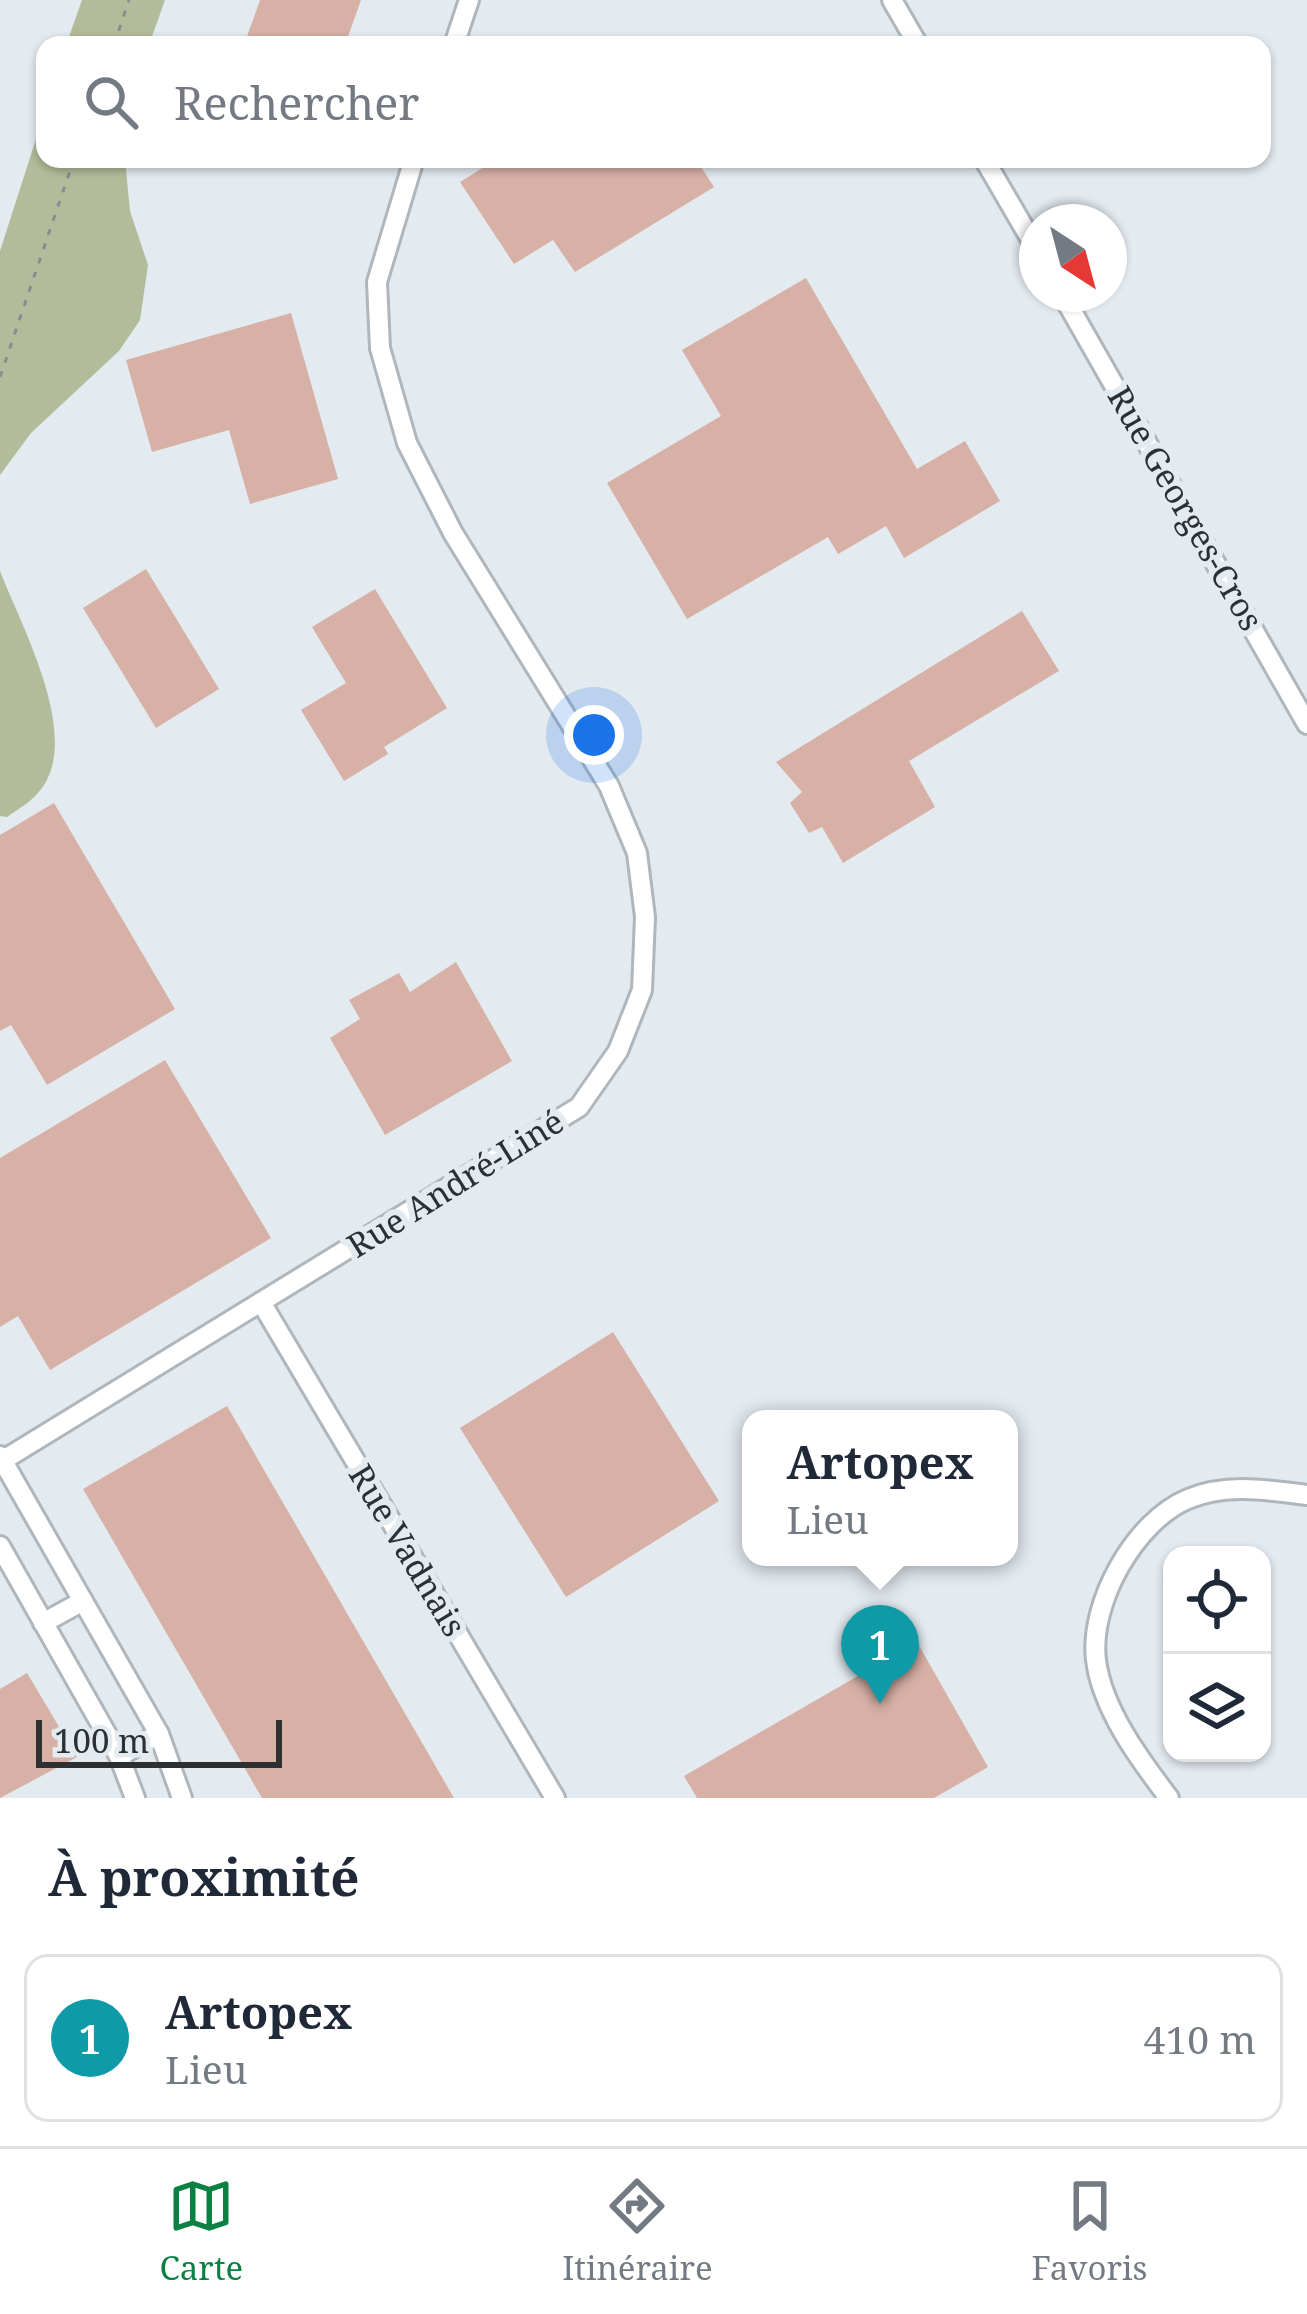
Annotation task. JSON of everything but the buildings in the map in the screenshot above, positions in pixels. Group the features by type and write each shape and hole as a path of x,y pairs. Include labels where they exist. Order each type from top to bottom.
{"street":[{"path":"457,36 470,0"},
{"path":"892,0 913,36"},
{"name":"Rue André-Liné","path":"1,1459 579,1107 618,1051 642,990 645,916 637,853 609,786 453,533 407,443 386,367 377,282 411,168"},
{"path":"989,168 1019,219"},
{"name":"Rue Georges-Cros","path":"1072,312 1307,724"},
{"name":"Rue Vadnais","path":"261,1302 555,1798"},
{"path":"1,1459 160,1734 182,1798"},
{"path":"1169,1798 1108,1700 1096,1658 1109,1581 1136,1543 1186,1500 1246,1487 1307,1495"},
{"path":"0,1546 119,1756 135,1798"},
{"path":"43,1623 83,1601"},
{"path":"119,1756 160,1734"}],"path":[{"path":"116,36 129,0"},
{"path":"0,377 71,168"}],"green space":[{"path":"82,0 165,0 152,36 69,36"},
{"path":"36,139 36,168 126,168 130,211 148,265 140,320 119,351 31,433 0,475 0,251"},
{"path":"0,571 45,684 55,745 50,772 37,794 7,817 0,816"}],"place":[{"name":"Artopex","path":"880,1704"}]}
